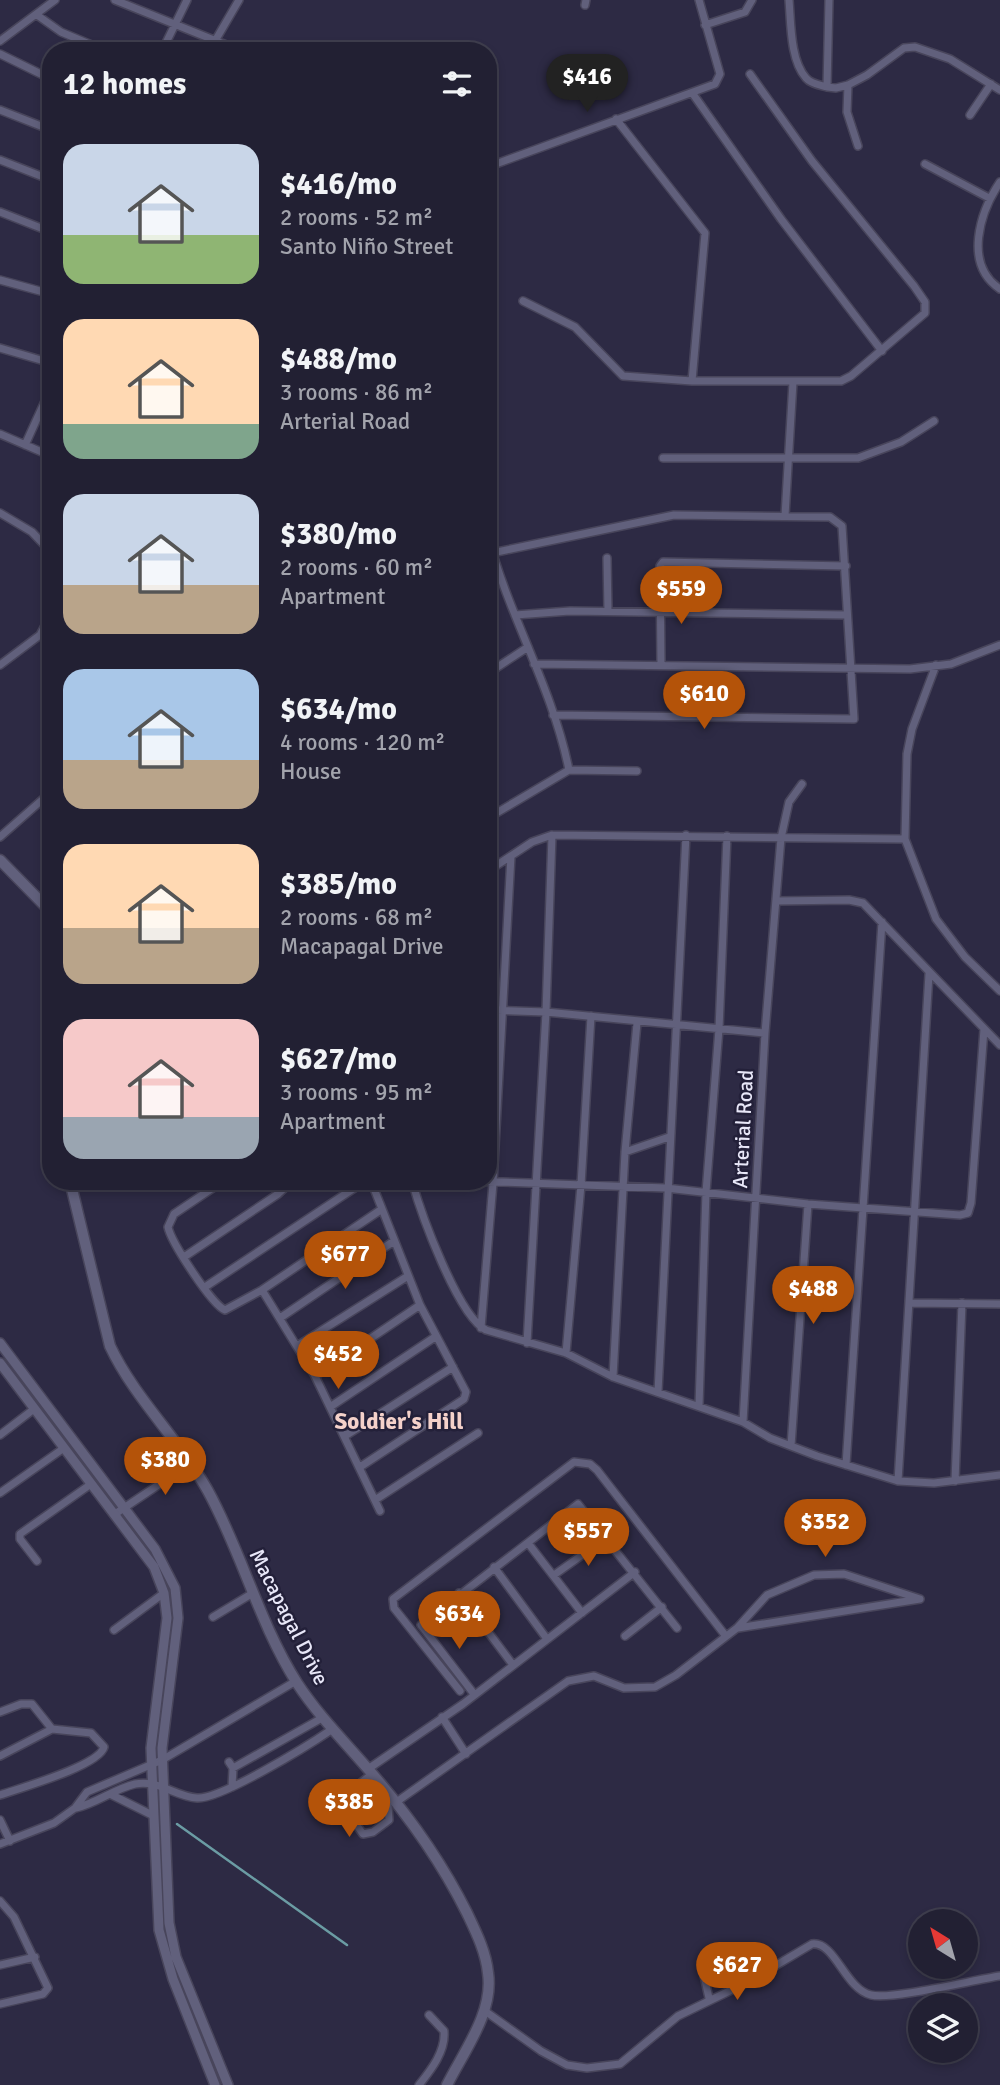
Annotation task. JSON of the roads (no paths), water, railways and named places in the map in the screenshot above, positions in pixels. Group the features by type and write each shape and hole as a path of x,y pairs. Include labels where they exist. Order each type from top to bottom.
{"main road":[{"path":"0,860 42,903"},
{"name":"Macapagal Drive","path":"73,1190 110,1346 131,1386 191,1463 209,1493 296,1681 321,1718 370,1771 435,1856 474,1927 489,1974 485,2011 447,2085"}],"street":[{"path":"0,41 55,0"},
{"path":"115,0 215,41 239,0"},
{"path":"166,42 187,0"},
{"path":"497,163 710,88 720,74 699,0"},
{"path":"705,25 745,12 752,0"},
{"path":"789,0 793,40 803,74 812,83 836,88 848,85 908,47 950,59 1000,90"},
{"path":"827,87 829,0"},
{"path":"37,15 61,32 85,42"},
{"path":"0,54 42,75"},
{"path":"523,301 575,327 623,376 692,381 793,382 847,379 925,313 925,302 812,161 750,74"},
{"path":"970,115 991,84"},
{"path":"848,85 848,112 858,146"},
{"path":"693,94 781,219 882,351"},
{"path":"0,110 42,126"},
{"path":"616,119 705,233 692,381"},
{"path":"0,160 42,176"},
{"path":"925,164 989,198"},
{"path":"1000,182 989,198 981,225 979,261 991,283 1000,289"},
{"path":"0,212 42,228"},
{"path":"0,280 42,292"},
{"path":"0,348 42,360"},
{"path":"785,516 786,460 793,382"},
{"path":"25,445 42,408"},
{"path":"663,458 786,460 872,455 934,421"},
{"path":"0,434 42,452"},
{"path":"0,513 32,532 42,543"},
{"path":"497,552 674,515 830,517 839,521 844,532 854,719 553,715"},
{"path":"607,558 608,611"},
{"path":"661,666 660,566 668,561 846,566"},
{"path":"497,569 553,715 569,770"},
{"path":"515,615 608,611 847,615"},
{"path":"0,666 42,631"},
{"path":"534,663 910,669 972,658 1000,645"},
{"path":"497,667 528,647"},
{"path":"936,666 912,729 907,754 905,839 936,919 965,957 1000,991"},
{"path":"497,813 569,770 637,771"},
{"name":"Arterial Road","path":"743,1422 758,1197 765,1033 781,838 789,802 802,784"},
{"path":"0,837 42,800"},
{"path":"497,865 544,836 552,835 905,839"},
{"path":"527,1343 546,1012 552,835"},
{"path":"658,1392 666,1188 686,835"},
{"path":"699,1406 706,1192 719,1029 727,836"},
{"path":"497,1107 511,856"},
{"path":"776,901 859,901 1000,1045"},
{"path":"846,1465 882,922"},
{"path":"898,1481 917,1210 929,974"},
{"path":"497,1011 546,1012 637,1023 765,1033"},
{"path":"566,1353 581,1185 591,1016"},
{"path":"613,1377 625,1152 637,1023"},
{"path":"497,1183 666,1188 808,1204 960,1215 968,1213 971,1203 984,1030"},
{"path":"625,1152 669,1137"},
{"path":"211,1190 170,1220 170,1234 205,1287 225,1310 262,1290 382,1209"},
{"path":"184,1257 282,1190"},
{"path":"205,1287 351,1190"},
{"path":"360,1467 464,1399 466,1392 420,1305 375,1190"},
{"path":"415,1190 438,1252 465,1308 481,1328 566,1353 613,1377 743,1422 791,1446 898,1481 915,1484 1000,1475"},
{"path":"481,1328 492,1190"},
{"path":"791,1446 808,1204"},
{"path":"280,1318 394,1241"},
{"path":"298,1346 408,1276"},
{"path":"262,1290 315,1376 380,1511"},
{"path":"910,1303 1000,1304"},
{"path":"955,1481 962,1303"},
{"path":"315,1376 420,1305"},
{"path":"330,1407 435,1337"},
{"path":"0,1343 164,1561 177,1602 177,1634 163,1725 163,1786 172,1945 228,2085"},
{"path":"0,1363 154,1567 164,1593 167,1618 151,1724 152,1815 159,1930 173,1979 215,2085"},
{"path":"345,1436 453,1367"},
{"path":"0,1435 34,1409"},
{"path":"375,1500 478,1433"},
{"path":"0,1493 64,1448"},
{"path":"460,1691 394,1608 393,1599 574,1462 590,1464 597,1470 725,1635"},
{"path":"115,1514 191,1463"},
{"path":"37,1561 20,1539 20,1534 91,1484"},
{"path":"474,1694 421,1625 459,1593 578,1504 635,1572 677,1628"},
{"path":"554,1575 606,1538"},
{"path":"528,1544 582,1613"},
{"path":"494,1567 547,1639"},
{"path":"387,1792 388,1820 373,1832 363,1834 355,1824 344,1800 346,1792 370,1771 635,1572"},
{"path":"395,1803 568,1681 594,1676 624,1688 655,1687 676,1675 737,1628 767,1595 814,1575 844,1574 919,1597 917,1600 737,1628"},
{"path":"114,1630 164,1593"},
{"path":"213,1617 253,1593"},
{"path":"459,1593 513,1665"},
{"path":"625,1636 662,1608"},
{"path":"75,1808 87,1792 163,1760 296,1681"},
{"path":"0,1712 21,1704 32,1704 52,1729"},
{"path":"442,1717 466,1754"},
{"path":"232,1787 231,1765 302,1731 321,1718"},
{"path":"0,1756 52,1729 91,1733 99,1738 103,1751 58,1775 0,1796"},
{"path":"0,1844 54,1823 75,1808 135,1784 163,1786 200,1799 232,1787 331,1730"},
{"path":"302,1731 309,1745"},
{"path":"114,1779 120,1791"},
{"path":"112,1795 152,1815"},
{"path":"0,1820 10,1841"},
{"path":"0,1901 14,1917 48,1983 47,1991 0,2004"},
{"path":"485,2011 541,2051 567,2065 587,2068 620,2064 678,2016 709,1998 748,1982 817,1943 826,1948 851,1983 873,1996 1000,1976"},
{"path":"0,1965 35,1957"},
{"path":"702,1967 709,1998"},
{"path":"419,2085 433,2065 444,2040 444,2031 429,2015"}],"waterway":[{"path":"177,1824 347,1945"}],"district":[{"name":"Soldier's Hill","path":"399,1421"}]}
